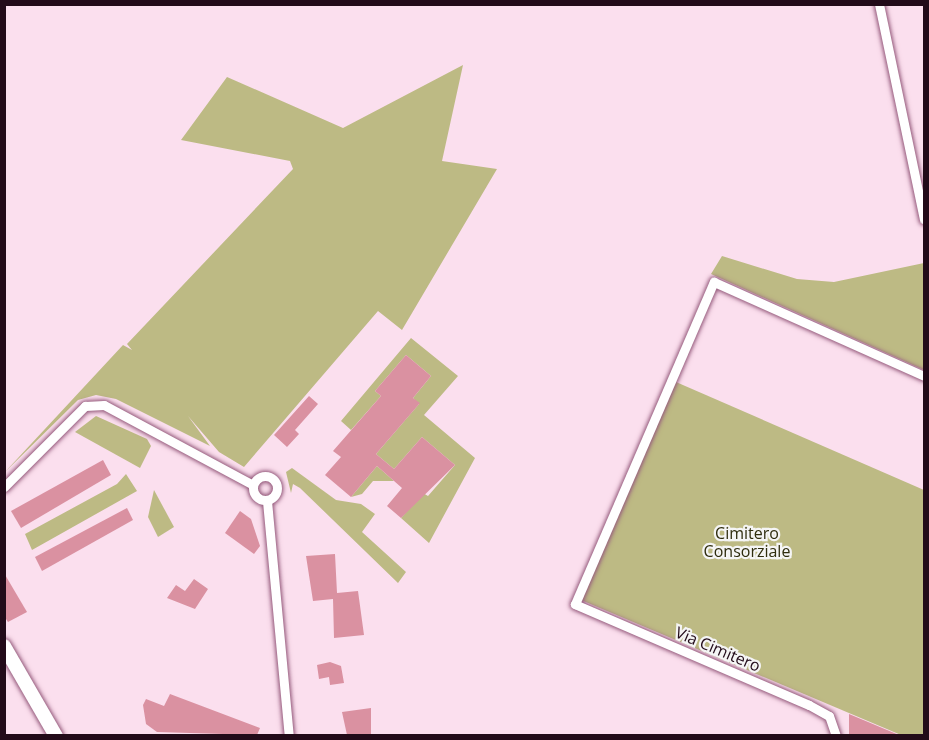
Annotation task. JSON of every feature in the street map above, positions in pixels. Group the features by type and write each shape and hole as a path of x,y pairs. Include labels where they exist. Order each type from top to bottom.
{"street":[{"path":"879,4 924,219"},
{"name":"Via Cimitero","path":"836,735 829,716 809,705 575,603 714,282 924,376"},
{"path":"4,487 85,406 104,405 253,485 256,497 267,501"},
{"path":"253,485 261,476 273,478 277,493 267,501"},
{"path":"267,501 289,735"},
{"path":"4,645 56,735"}],"green space":[{"path":"463,65 442,161 497,169 402,330 378,311 244,467 219,452 188,416 210,446 116,399 96,395 78,400 5,472 123,345 132,350 127,344 293,169 290,161 181,140 227,77 343,128"},
{"path":"722,256 797,279 834,282 924,263 924,370 711,274"},
{"path":"411,338 458,376 424,415 475,458 429,543 401,518 423,493 428,496 455,465 422,437 394,469 376,454 419,404 413,398 431,376 406,355 375,391 381,396 351,430 341,421"},
{"name":"Cimitero Consorziale","path":"676,382 924,490 924,735 901,735 581,600"},
{"path":"96,416 147,439 151,446 140,468 75,432"},
{"path":"377,466 394,481 373,481 362,494 351,497"},
{"path":"292,468 336,500 361,504 375,514 362,532 406,572 398,583 300,488 293,484 291,493 286,472"},
{"path":"126,474 137,491 32,550 25,534 117,484"},
{"path":"154,490 174,527 158,537 148,517"}],"building":[{"path":"406,355 431,376 413,398 420,403 376,454 394,469 422,437 455,465 401,518 387,506 402,488 377,466 351,497 325,475 341,457 333,451 381,396 375,391"},
{"path":"309,396 318,404 295,430 299,434 287,447 274,435"},
{"path":"103,460 111,475 21,528 11,511"},
{"path":"127,508 133,520 42,571 35,557"},
{"path":"240,511 251,519 260,546 254,554 225,533"},
{"path":"335,554 337,593 358,591 364,635 334,638 333,599 313,601 306,556"},
{"path":"4,573 27,612 8,622 4,616"},
{"path":"194,579 208,589 195,609 167,598 176,585 185,591"},
{"path":"330,662 341,666 344,683 330,685 329,677 319,679 317,665"},
{"path":"170,694 260,728 257,735 157,732 146,724 143,705 146,699 164,706"},
{"path":"371,708 371,735 347,735 342,712"},
{"path":"849,714 899,735 849,735"}]}
